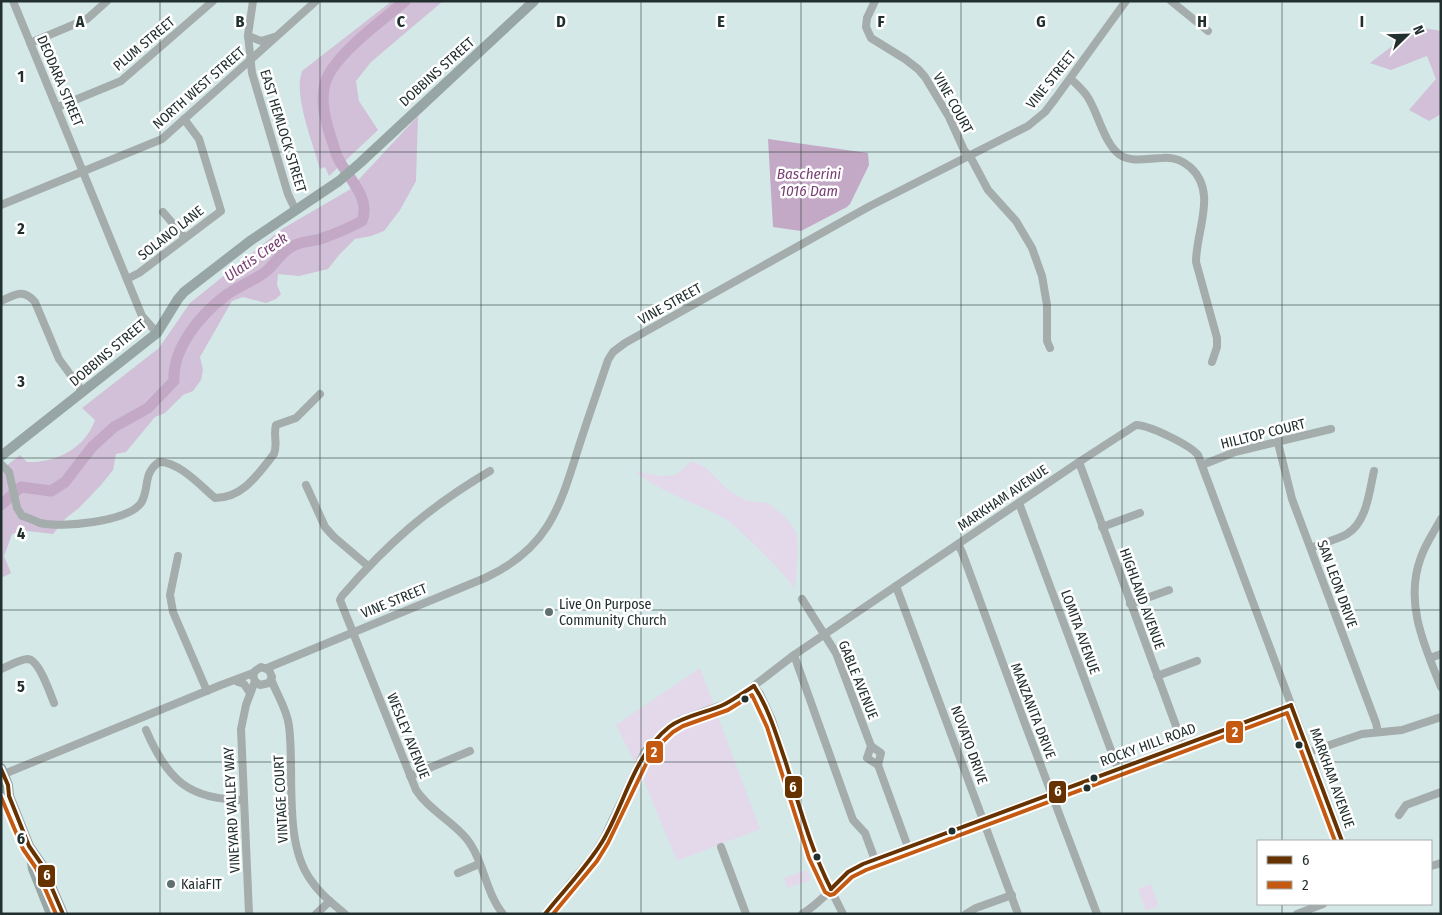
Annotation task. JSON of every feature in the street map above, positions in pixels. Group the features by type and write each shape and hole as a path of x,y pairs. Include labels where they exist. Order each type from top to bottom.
{"main road":[{"name":"DOBBINS STREET","path":"1,456 157,333 178,298 184,292 250,241 339,181 534,1"},
{"path":"2,771 8,785 9,796 29,846 33,869 51,913"},
{"path":"1,787 9,796"},
{"path":"29,846 42,865 64,914"},
{"path":"33,869 39,870 48,890 55,895"}],"street":[{"name":"DEODARA STREET","path":"13,1 142,316 157,333"},
{"path":"30,43 88,19 107,1"},
{"name":"PLUM STREET","path":"58,107 121,81 213,1"},
{"name":"EAST HEMLOCK STREET","path":"253,1 248,36 249,60 288,194 295,209"},
{"name":"NORTH WEST STREET","path":"1,205 162,139 316,1"},
{"name":"VINE COURT","path":"875,1 867,18 866,27 871,38 905,59 922,73 949,117 964,150 993,196 1016,222 1037,261 1047,305 1047,341 1050,348"},
{"name":"VINE STREET","path":"2,771 207,691 234,682 262,678 285,660 497,572 512,563 534,544 553,519 562,500 608,360 613,352 625,343 870,206 1028,126 1045,112 1071,79 1126,1"},
{"path":"1171,1 1208,30"},
{"path":"248,36 261,41 280,34"},
{"path":"1071,79 1088,97 1113,148 1120,155 1135,160 1164,158 1178,160 1193,170 1202,184 1205,196 1196,262 1215,328 1217,347 1212,362"},
{"name":"SOLANO LANE","path":"127,279 139,273 221,210 202,147 195,132 184,119"},
{"path":"163,212 185,238"},
{"path":"1,301 19,294 25,294 35,302 59,359 83,392"},
{"path":"1,464 9,472 17,508 22,516 55,525 84,524 108,520 137,507 144,495 148,473 159,462 178,467 215,498 235,494 254,479 274,454 277,447 276,425 296,418 320,394"},
{"name":"MARKHAM AVENUE","path":"545,914 592,857 603,840 640,761 653,742 669,727 680,720 725,704 754,686 794,654 1078,462 1132,427 1142,425 1189,448 1198,455 1342,840"},
{"name":"HILLTOP COURT","path":"1202,465 1235,452 1331,429"},
{"name":"SAN LEON DRIVE","path":"1278,443 1292,499 1378,732"},
{"name":"HIGHLAND AVENUE","path":"1078,462 1183,745"},
{"path":"306,485 325,527 368,566 394,540 426,513 455,492 490,471"},
{"path":"1310,548 1340,537 1355,528 1363,514 1374,471"},
{"name":"LOMITA AVENUE","path":"1019,503 1118,769"},
{"path":"1102,527 1140,513"},
{"path":"1441,519 1420,558 1414,594 1417,621 1441,687"},
{"name":"MANZANITA DRIVE","path":"958,544 1097,914"},
{"path":"178,556 170,595 173,612 207,691"},
{"name":"WESLEY AVENUE","path":"368,566 340,600 352,632 410,776 421,798 466,838 495,902 503,914"},
{"name":"NOVATO DRIVE","path":"896,586 1018,914"},
{"path":"1130,604 1169,590"},
{"name":"GABLE AVENUE","path":"802,599 836,653 871,746 881,753 878,765 908,848"},
{"path":"794,654 853,820 865,833 875,860"},
{"path":"1430,658 1441,654"},
{"path":"1,669 25,659 30,660 36,664 54,703"},
{"path":"1157,676 1197,661"},
{"path":"246,705 262,678"},
{"name":"VINEYARD VALLEY WAY","path":"249,914 241,729 250,693 262,678"},
{"name":"VINTAGE COURT","path":"262,678 279,696 289,725 294,830 297,851 308,878 345,914"},
{"path":"234,682 244,684 250,693"},
{"path":"754,686 760,694 772,720 810,841 843,914"},
{"name":"ROCKY HILL ROAD","path":"802,914 818,904 848,872 875,860 1291,705"},
{"path":"1309,752 1362,734 1402,730 1441,716"},
{"path":"146,730 155,751 169,773 181,784 200,794 224,800 244,800"},
{"name":"GABLE AVENUE","path":"871,746 867,758 878,765"},
{"path":"410,776 470,750"},
{"path":"1399,814 1406,805 1441,792"},
{"path":"721,847 746,914"},
{"path":"458,873 479,864"},
{"path":"966,914 976,908 1012,895"},
{"path":"316,914 330,901"},
{"path":"1297,914 1320,905"}],"shaded area":[{"path":"392,1 443,1 371,62 356,81 359,101 378,130 329,176 325,167 320,169 305,119 300,93 302,71"},
{"path":"1417,27 1441,31 1441,114 1429,121 1409,110 1436,79 1427,56 1391,70 1370,63"},
{"path":"418,116 416,181 400,210 384,231 355,239 328,269 299,276 278,274 277,285 281,294 276,299 266,303 243,297 232,301 200,357 203,370 201,380 193,391 183,395 165,413 155,417 126,452 116,454 113,470 101,485 79,508 66,518 53,534 27,531 12,534 4,556 11,573 1,578 1,470 20,455 27,462 38,462 58,457 76,446 84,439 95,420 82,408 159,348 190,303 282,229 349,190"},
{"path":"692,461 705,467 729,491 747,501 768,503 784,516 796,531 798,548 795,588 777,567 736,527 715,514 656,486 635,471 660,476 675,475"},
{"path":"700,668 760,829 677,861 641,774 616,725"},
{"path":"807,870 811,880 787,888 784,878"},
{"path":"1151,884 1159,906 1146,911 1138,889"}],"water":[{"name":"Bascherini 1016 Dam","path":"768,139 868,153 869,165 850,204 801,231 773,227"}],"waterway":[{"name":"Ulatis Creek","path":"1,505 21,487 51,491 65,482 92,447 114,427 148,408 174,381 178,357 189,334 206,313 225,296 264,273 291,247 326,237 362,221 364,204 358,189 338,157 328,130 323,94 327,77 339,60 366,33 405,1"}],"transit line":[{"name":"6","path":"754,686 772,722 811,842 831,889"},
{"name":"6","path":"545,914 596,852 610,827 638,766 657,739 675,723 725,704 754,686"},
{"name":"2","path":"553,914 597,861 608,843 646,764 658,746 673,732 683,726 728,710 752,695 767,727 809,858 825,892 830,895 834,894 852,877 866,870 1287,713 1335,840"},
{"name":"6","path":"1291,705 1342,840"},
{"name":"6","path":"831,889 848,872 863,864 1291,705"},
{"name":"6","path":"1,769 8,785 9,796 29,846 42,865 63,914"},
{"name":"2","path":"1,797 23,849 36,868 56,914"}],"place":[{"name":"Live On Purpose Community Church","path":"549,612"},
{"name":"KaiaFIT","path":"171,884"}]}
